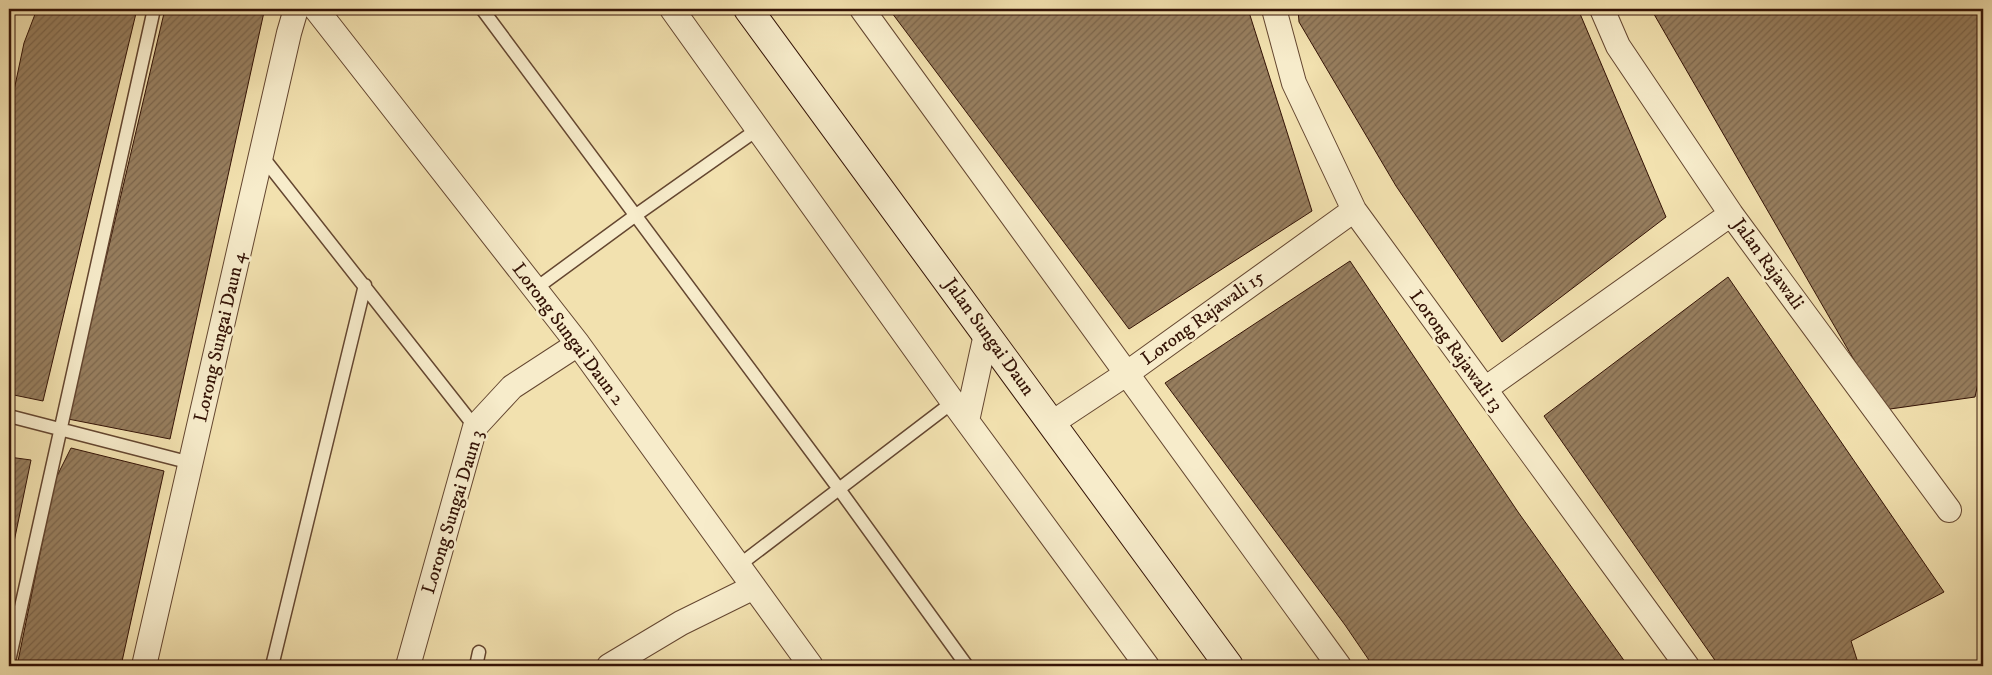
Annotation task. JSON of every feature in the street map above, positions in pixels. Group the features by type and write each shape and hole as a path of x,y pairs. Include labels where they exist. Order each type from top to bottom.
{"street":[{"name":"Lorong Sungai Daun 4","path":"144,666 296,9"},
{"name":"Lorong Sungai Daun 2","path":"316,9 578,344 811,666"},
{"path":"672,9 960,412 1147,666"},
{"name":"Jalan Sungai Daun","path":"748,9 1229,666"},
{"path":"862,9 1339,666"},
{"name":"Lorong Rajawali 13","path":"1274,9 1294,82 1354,210 1687,666"},
{"name":"Jalan Rajawali","path":"1602,9 1618,46 1731,214 1949,510"},
{"name":"Lorong Rajawali 15","path":"1052,423 1126,374 1354,210"},
{"path":"1484,389 1731,214"},
{"path":"960,412 986,334"},
{"name":"Lorong Sungai Daun 3","path":"408,666 475,427 512,387 578,344"},
{"path":"608,666 681,623 754,587"}],"lane":[{"path":"9,661 154,9"},
{"path":"482,9 839,488 967,666"},
{"path":"534,289 758,129"},
{"path":"261,155 475,427"},
{"path":"272,666 365,285"},
{"path":"738,566 839,488 960,412"},
{"path":"9,416 191,463"},
{"path":"476,666 479,652"}],"building":[{"path":"37,9 137,9 43,401 9,394 9,114 24,43"},
{"path":"165,9 249,9 264,12 170,439 68,419"},
{"path":"889,9 1248,9 1312,211 1129,329"},
{"path":"1298,9 1578,9 1666,217 1502,342 1396,186 1299,22"},
{"path":"1651,9 1983,9 1983,360 1975,397 1883,410"},
{"path":"1350,261 1518,512 1628,666 1373,666 1345,625 1165,383"},
{"path":"1728,277 1944,592 1851,641 1859,666 1719,666 1544,416"},
{"path":"71,448 164,471 121,666 17,666 55,480"},
{"path":"9,457 31,460 9,566"}]}
